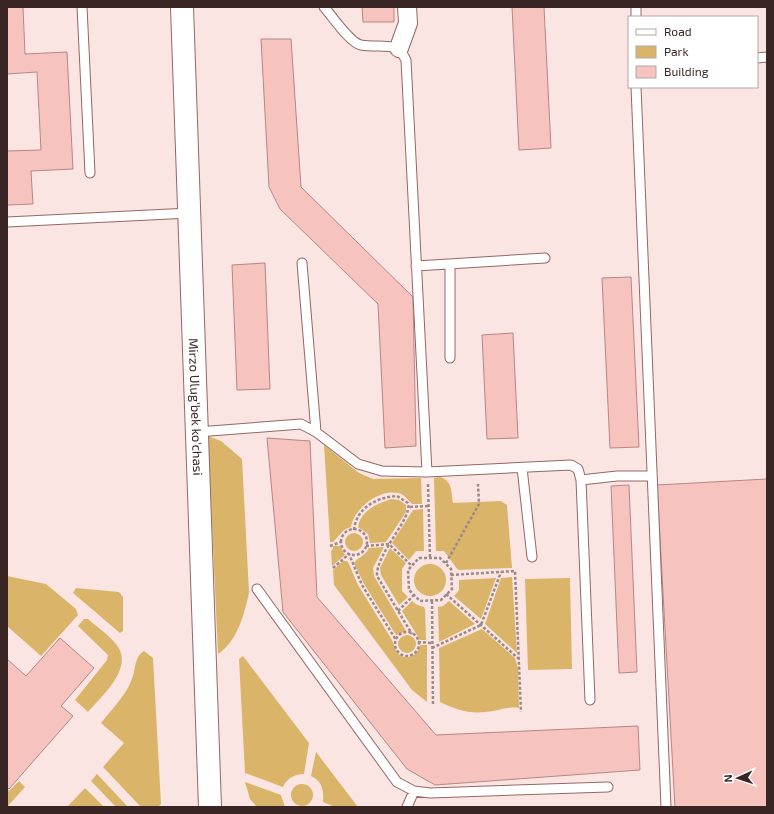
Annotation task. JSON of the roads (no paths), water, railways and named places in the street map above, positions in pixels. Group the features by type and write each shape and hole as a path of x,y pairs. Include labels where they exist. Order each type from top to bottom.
{"main road":[{"name":"Mirzo Ulug'bek ko'chasi","path":"182,7 210,807"}],"street":[{"path":"399,48 408,23 407,7"}],"lane":[{"path":"82,7 90,173"},
{"path":"324,7 350,38 360,45 385,45 399,48 406,60 427,472"},
{"path":"636,88 666,807"},
{"path":"7,222 190,213"},
{"path":"416,266 545,258"},
{"path":"302,264 316,432"},
{"path":"450,264 450,358"},
{"path":"197,432 301,424 316,432 358,464 382,471 427,472 574,466 578,469 581,480 590,700"},
{"path":"522,468 532,557"},
{"path":"581,480 617,476 652,476"},
{"path":"257,589 397,782 414,791 430,793 608,787"},
{"path":"407,807 414,791"}]}
